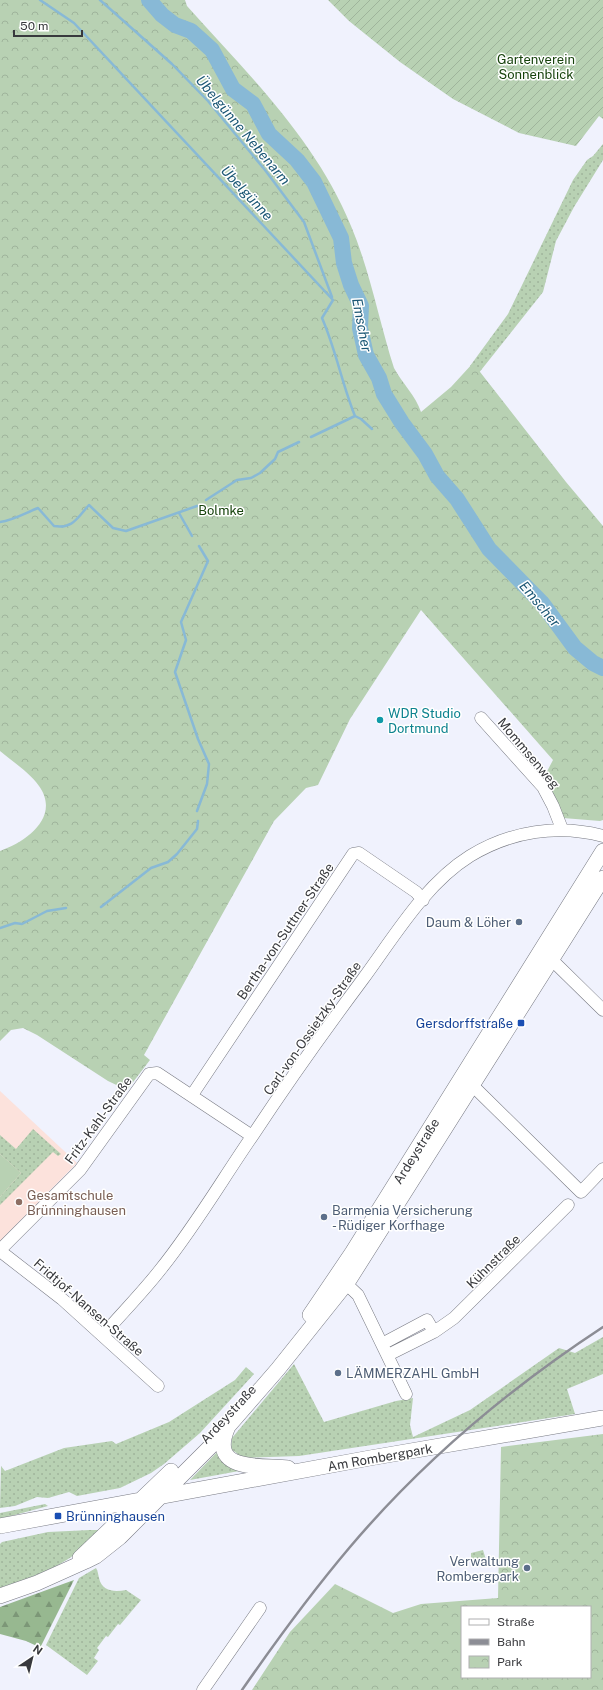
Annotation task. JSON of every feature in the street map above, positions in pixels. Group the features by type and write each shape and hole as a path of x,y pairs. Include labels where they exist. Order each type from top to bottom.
{"main road":[{"name":"Ardeystraße","path":"71,1568 229,1415 342,1279 603,851"},
{"name":"Ardeystraße","path":"0,1596 37,1583 71,1568 96,1556 114,1542 227,1429 283,1363 473,1086 603,878"},
{"name":"Am Rombergpark","path":"0,1526 603,1418"},
{"name":"Ardeystraße","path":"227,1429 224,1436 223,1446 228,1458 234,1462 247,1465 307,1470"}],"street":[{"name":"Mommsenweg","path":"481,718 543,787 554,806 562,829"},
{"name":"Carl-von-Ossietzky-Straße","path":"103,1335 160,1270 327,1028 423,900 448,874 470,856 494,844 526,833 562,829 584,831 603,836"},
{"name":"Bertha-von-Suttner-Straße","path":"192,1095 354,854 359,853 416,892 423,900"},
{"path":"552,960 603,1010"},
{"name":"Fritz-Kahl-Straße","path":"0,1250 80,1170 149,1074 157,1073 192,1095"},
{"path":"473,1086 581,1192 603,1169"},
{"path":"192,1095 252,1136"},
{"name":"Kühnstraße","path":"388,1355 434,1332 454,1318 475,1299 568,1205"},
{"name":"Fridtjof-Nansen-Straße","path":"0,1250 62,1299 158,1386"},
{"path":"342,1279 358,1295 406,1394"},
{"path":"382,1344 427,1320 434,1332"},
{"path":"203,1690 260,1608"}],"shaded area":[{"name":"Gesamtschule Brünninghausen","path":"0,1091 77,1163 0,1241"}],"green space":[{"name":"Bolmke","path":"0,0 185,0 187,6 279,109 319,165 336,195 358,243 394,368 416,400 421,412 451,387 473,363 566,482 603,526 603,820 563,818 541,783 553,760 421,610 350,719 318,785 306,788 274,821 144,1055 150,1060 127,1090 108,1081 37,1035 23,1028 11,1030 0,1041 0,851 30,835 38,827 46,808 45,797 35,781 0,751"},
{"name":"Gartenverein Sonnenblick","path":"328,0 603,0 603,119 599,116 576,146 519,133 453,99 400,62 349,21"},
{"path":"603,144 603,160 574,207 556,241 543,292 478,374 471,370 470,366 508,314 573,180 587,160 593,156"},
{"path":"33,1129 61,1154 58,1156 53,1152 0,1205 0,1197 21,1173 0,1154 0,1135 16,1149"},
{"path":"0,1154 21,1173 0,1197"},
{"path":"603,1337 603,1374 567,1389 575,1414 299,1456 243,1458 231,1449 232,1438 294,1364 324,1422 396,1401 413,1398 410,1425 413,1437 470,1410 559,1348 575,1353"},
{"path":"246,1367 254,1374 200,1433 164,1464 151,1473 120,1488 77,1496 69,1492 48,1498 37,1497 15,1506 0,1508 1,1466 5,1471 64,1448 112,1441 116,1444 169,1422 235,1380"},
{"path":"603,1434 603,1690 252,1690 290,1632 335,1584 393,1613 421,1604 498,1598 501,1447"},
{"path":"220,1449 250,1469 190,1480"},
{"path":"45,1504 48,1506 0,1519 0,1513"},
{"path":"103,1530 68,1559 50,1569 0,1588 0,1544 2,1542 48,1532"},
{"path":"483,1550 487,1563 471,1566 471,1553"},
{"path":"96,1568 103,1586 113,1591 126,1590 141,1600 120,1625 118,1624 108,1637 106,1636 97,1648 99,1650 94,1658 98,1661 87,1675 46,1645 79,1578"},
{"path":"74,1580 41,1646 39,1647 26,1641 0,1634 0,1607"}],"waterway":[{"name":"Übelgünne","path":"40,0 74,23 333,300 322,318 355,416 361,419 372,429"},
{"name":"Übelgünne Nebenarm","path":"100,0 172,64 208,101 265,170 304,222 332,297"},
{"name":"Emscher","path":"149,0 162,15 175,25 191,31 212,50 233,89 253,104 269,134 297,160 314,182 341,238 344,263 351,285 361,306 360,328 366,355 379,378 384,394 402,423 425,454 437,476 457,499 489,549 542,603 575,648 593,663 603,668"},
{"path":"311,437 355,416"},
{"path":"206,500 237,480 251,478 260,473 275,459 278,452 299,442"},
{"path":"0,522 15,518 38,508 54,526 66,526 74,522 89,505 113,528 126,531 197,506"},
{"path":"179,513 192,536"},
{"path":"197,811 207,784 209,764 198,739 175,672 186,640 181,622 208,561 199,546"},
{"path":"101,907 151,868 168,862 177,854 197,829 198,821"},
{"path":"0,928 15,923 22,924 47,911 66,908"}],"railway":[{"path":"242,1690 321,1582 350,1547 407,1485 437,1456 501,1401 568,1350 603,1327"}],"place":[{"name":"WDR Studio Dortmund","path":"380,720"},
{"name":"Daum & Löher","path":"519,922"},
{"name":"Gersdorffstraße","path":"521,1023"},
{"name":"Gesamtschule Brünninghausen","path":"19,1202"},
{"name":"Barmenia Versicherung - Rüdiger Korfhage","path":"324,1217"},
{"name":"LÄMMERZAHL GmbH","path":"338,1373"},
{"name":"Brünninghausen","path":"58,1516"},
{"name":"Verwaltung Rombergpark","path":"527,1568"}]}
